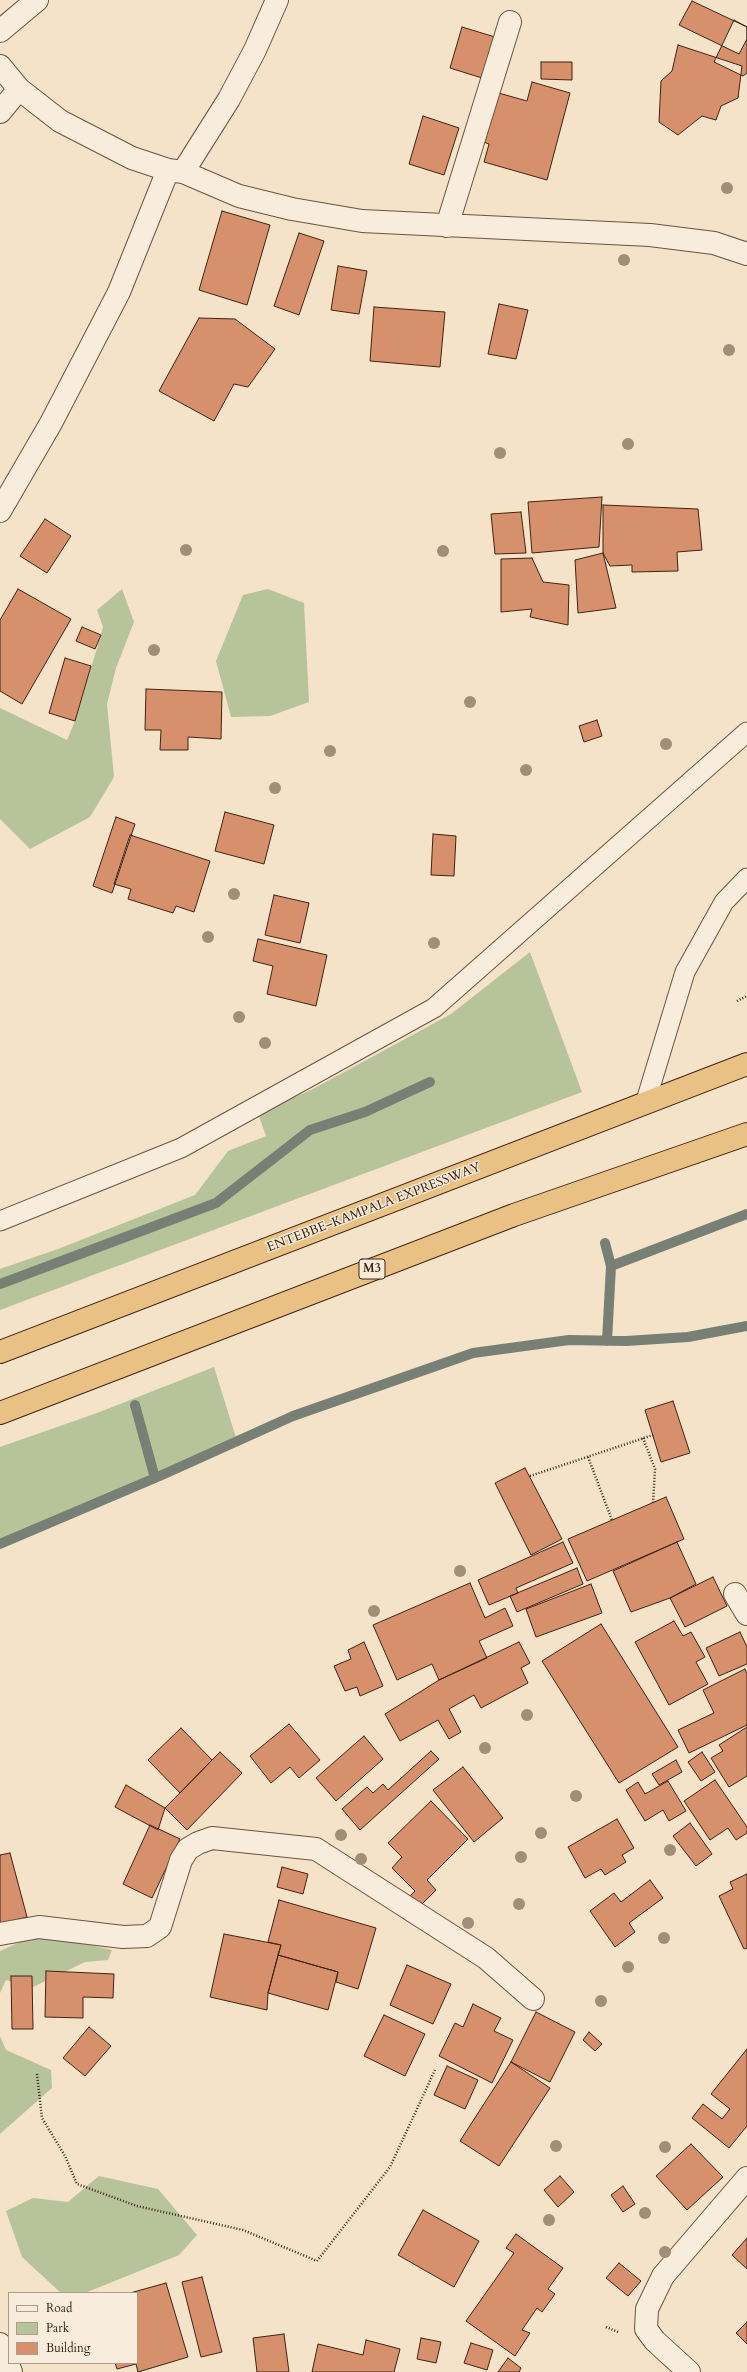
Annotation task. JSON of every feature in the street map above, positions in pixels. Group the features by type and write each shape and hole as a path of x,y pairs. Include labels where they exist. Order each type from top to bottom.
{"highway":[{"name":"ENTEBBE–KAMPALA EXPRESSWAY","path":"0,1352 747,1064"},
{"name":"M3","path":"0,1413 514,1215 747,1134"}],"street":[{"path":"0,31 36,0"},
{"path":"0,511 51,423 119,292 176,171 229,99 256,50 277,0"},
{"path":"447,226 510,22"},
{"path":"0,66 19,89 60,121 132,158 176,171 239,196 292,209 362,221 650,236 714,243 747,254"},
{"path":"0,112 19,89"},
{"path":"734,1594 747,1614"},
{"path":"0,1934 39,1927 123,1937 147,1936 160,1926 181,1860 188,1849 198,1843 212,1838 316,1849 486,1958 533,1999"},
{"path":"688,2372 655,2341 646,2329 647,2309 663,2276 747,2178"},
{"path":"0,2344 11,2372"}],"lane":[{"path":"0,1221 181,1148 434,1008 747,732"},
{"path":"645,1104 685,972 724,902 747,878"}],"path":[{"path":"737,1001 747,996"},
{"path":"530,1476 653,1435"},
{"path":"643,1438 655,1469 653,1503"},
{"path":"588,1456 612,1520"},
{"path":"37,2074 42,2118 65,2156 77,2184 137,2206 243,2230 317,2261 390,2167 435,2070"}],"green space":[{"path":"122,589 134,622 116,668 107,704 114,777 90,817 30,849 0,819 0,708 67,740 75,721 103,627 97,610"},
{"path":"268,589 304,603 309,702 270,716 231,717 216,661 243,595"},
{"path":"530,952 582,1092 0,1310 0,1269 58,1249 195,1195 228,1151 266,1136 258,1113 311,1090 451,1014"},
{"path":"214,1367 237,1441 0,1544 0,1447 97,1413"},
{"path":"40,1933 112,1950 108,1960 85,1962 31,1988 6,1980 0,1993 0,1951"},
{"path":"0,2036 6,2050 51,2070 52,2088 0,2134"},
{"path":"99,2176 158,2189 197,2235 179,2255 87,2292 60,2292 22,2257 6,2211 33,2198 68,2202"}],"building":[{"path":"692,1 747,27 747,39 739,54 679,25"},
{"path":"734,20 747,27 747,73 743,76 714,62"},
{"path":"462,27 495,37 482,78 450,68"},
{"path":"678,45 742,66 738,98 721,106 716,120 702,116 678,135 659,122 661,81 672,71"},
{"path":"541,62 572,62 572,80 541,79"},
{"path":"532,82 570,93 547,180 484,162 489,144 481,141 495,92 527,101"},
{"path":"423,116 459,128 444,175 409,164"},
{"path":"222,211 270,225 247,305 199,290"},
{"path":"299,233 324,241 299,315 274,306"},
{"path":"338,266 367,271 359,314 331,310"},
{"path":"499,304 528,310 516,359 488,354"},
{"path":"374,307 445,312 440,367 370,361"},
{"path":"199,318 235,319 275,349 248,387 234,384 214,421 159,391"},
{"path":"602,497 599,547 532,553 528,502"},
{"path":"603,505 698,509 702,550 677,552 678,571 632,572 632,565 610,566 603,553"},
{"path":"521,512 526,553 495,554 491,514"},
{"path":"45,519 71,536 47,573 20,556"},
{"path":"603,553 616,608 578,613 575,560"},
{"path":"532,558 543,582 569,585 568,625 530,617 532,609 501,612 501,559"},
{"path":"18,589 71,619 22,704 0,691 0,620"},
{"path":"82,627 101,635 95,649 76,641"},
{"path":"65,658 91,666 75,721 49,713"},
{"path":"146,689 222,692 221,739 188,737 188,750 160,750 161,730 145,730"},
{"path":"597,720 602,736 584,742 579,726"},
{"path":"225,812 274,825 264,864 215,851"},
{"path":"116,817 135,824 112,893 93,886"},
{"path":"433,834 456,836 454,876 431,875"},
{"path":"130,835 210,861 194,912 176,906 173,913 128,899 131,889 114,884"},
{"path":"274,895 309,903 300,943 265,935"},
{"path":"258,939 327,955 316,1006 267,994 273,966 253,961"},
{"path":"673,1401 690,1453 661,1462 645,1410"},
{"path":"525,1468 562,1539 531,1555 495,1483"},
{"path":"666,1497 684,1539 587,1581 568,1539"},
{"path":"563,1542 573,1563 516,1588 518,1593 489,1605 478,1580"},
{"path":"677,1542 696,1584 670,1598 631,1612 613,1571"},
{"path":"577,1568 583,1584 517,1612 510,1596"},
{"path":"713,1577 727,1606 685,1627 670,1598"},
{"path":"470,1583 485,1618 505,1608 513,1626 479,1641 487,1658 439,1680 432,1664 397,1680 373,1625"},
{"path":"591,1584 602,1613 536,1637 526,1609"},
{"path":"674,1621 683,1636 691,1632 705,1657 696,1662 708,1684 669,1705 635,1642"},
{"path":"601,1624 678,1747 619,1783 542,1661"},
{"path":"740,1632 747,1647 747,1664 719,1676 706,1648"},
{"path":"364,1642 383,1686 360,1696 357,1687 345,1691 334,1666 351,1659 348,1650"},
{"path":"519,1642 530,1663 521,1668 528,1683 481,1708 474,1695 449,1709 461,1732 449,1739 438,1720 400,1741 385,1714 439,1680"},
{"path":"745,1669 747,1674 747,1725 689,1753 678,1730 714,1713 703,1690"},
{"path":"289,1724 320,1760 299,1778 290,1767 271,1783 250,1756"},
{"path":"747,1727 747,1776 729,1787 711,1758 723,1751 719,1745"},
{"path":"181,1728 212,1760 180,1793 148,1760"},
{"path":"364,1736 383,1759 336,1801 316,1778"},
{"path":"431,1751 439,1759 360,1830 342,1809 367,1787 373,1793 383,1784 388,1790"},
{"path":"220,1752 242,1773 187,1830 165,1808"},
{"path":"702,1752 715,1772 701,1781 688,1762"},
{"path":"676,1760 682,1772 659,1785 652,1774"},
{"path":"463,1767 503,1818 474,1842 433,1790"},
{"path":"715,1780 747,1827 747,1833 736,1840 728,1828 710,1840 684,1801"},
{"path":"668,1781 686,1811 669,1821 663,1810 645,1821 626,1790 638,1782 645,1794"},
{"path":"126,1785 165,1808 158,1830 115,1807"},
{"path":"431,1801 468,1839 427,1880 436,1890 418,1908 408,1898 415,1891 392,1868 402,1857 388,1843"},
{"path":"617,1819 634,1848 622,1855 626,1862 605,1875 601,1869 585,1878 568,1847"},
{"path":"690,1823 712,1854 696,1866 673,1836"},
{"path":"150,1825 180,1839 152,1898 123,1884"},
{"path":"10,1853 27,1917 0,1924 0,1855"},
{"path":"282,1867 308,1874 303,1894 277,1887"},
{"path":"747,1874 747,1948 744,1949 719,1896 733,1889 730,1882"},
{"path":"650,1880 663,1898 629,1923 635,1932 615,1947 590,1911 614,1893 621,1902"},
{"path":"279,1900 376,1928 358,1989 336,1982 338,1972 278,1955 281,1945 268,1942"},
{"path":"224,1934 281,1945 268,1993 267,2010 210,1997"},
{"path":"278,1955 338,1972 328,2010 268,1993"},
{"path":"407,1965 451,1984 433,2024 390,2005"},
{"path":"46,1971 114,1974 113,1998 83,1997 83,2018 45,2017"},
{"path":"11,1976 32,1976 33,2029 12,2029"},
{"path":"473,2004 501,2018 494,2031 513,2040 492,2083 439,2056 455,2023 463,2027"},
{"path":"536,2012 575,2032 550,2082 511,2062"},
{"path":"384,2015 425,2034 405,2076 364,2056"},
{"path":"89,2027 111,2046 85,2076 63,2058"},
{"path":"589,2032 602,2044 595,2051 583,2040"},
{"path":"747,2049 747,2126 729,2148 692,2118 703,2104 722,2119 730,2109 711,2094"},
{"path":"511,2062 550,2088 499,2166 460,2141"},
{"path":"447,2066 478,2080 465,2109 434,2095"},
{"path":"691,2144 723,2177 687,2210 656,2176"},
{"path":"560,2176 574,2192 558,2207 544,2190"},
{"path":"623,2186 635,2204 623,2212 611,2195"},
{"path":"423,2210 479,2241 454,2287 398,2255"},
{"path":"516,2234 563,2268 548,2289 555,2294 542,2312 537,2308 522,2330 530,2333 515,2356 466,2321 514,2253 506,2248"},
{"path":"747,2238 747,2269 732,2255"},
{"path":"619,2263 641,2281 628,2296 606,2278"},
{"path":"202,2277 222,2352 201,2357 182,2282"},
{"path":"166,2283 188,2357 138,2372 136,2364 138,2364 138,2292 134,2292"},
{"path":"747,2322 747,2344 736,2333"},
{"path":"284,2334 289,2372 257,2372 253,2338"},
{"path":"421,2338 441,2342 436,2363 417,2359"},
{"path":"366,2340 400,2349 394,2372 312,2372 318,2344 363,2355"},
{"path":"471,2343 493,2350 487,2370 464,2363"},
{"path":"508,2358 521,2368 519,2372 498,2372"},
{"path":"115,2364 136,2364 117,2369"}],"waterway":[{"path":"0,1284 216,1203 310,1130 365,1112 430,1082"},
{"path":"611,1266 747,1214"},
{"path":"605,1243 611,1266 607,1341"},
{"path":"0,1544 162,1475 293,1416 473,1353 569,1340 626,1341 688,1337 747,1326"},
{"path":"135,1405 155,1478"}]}
